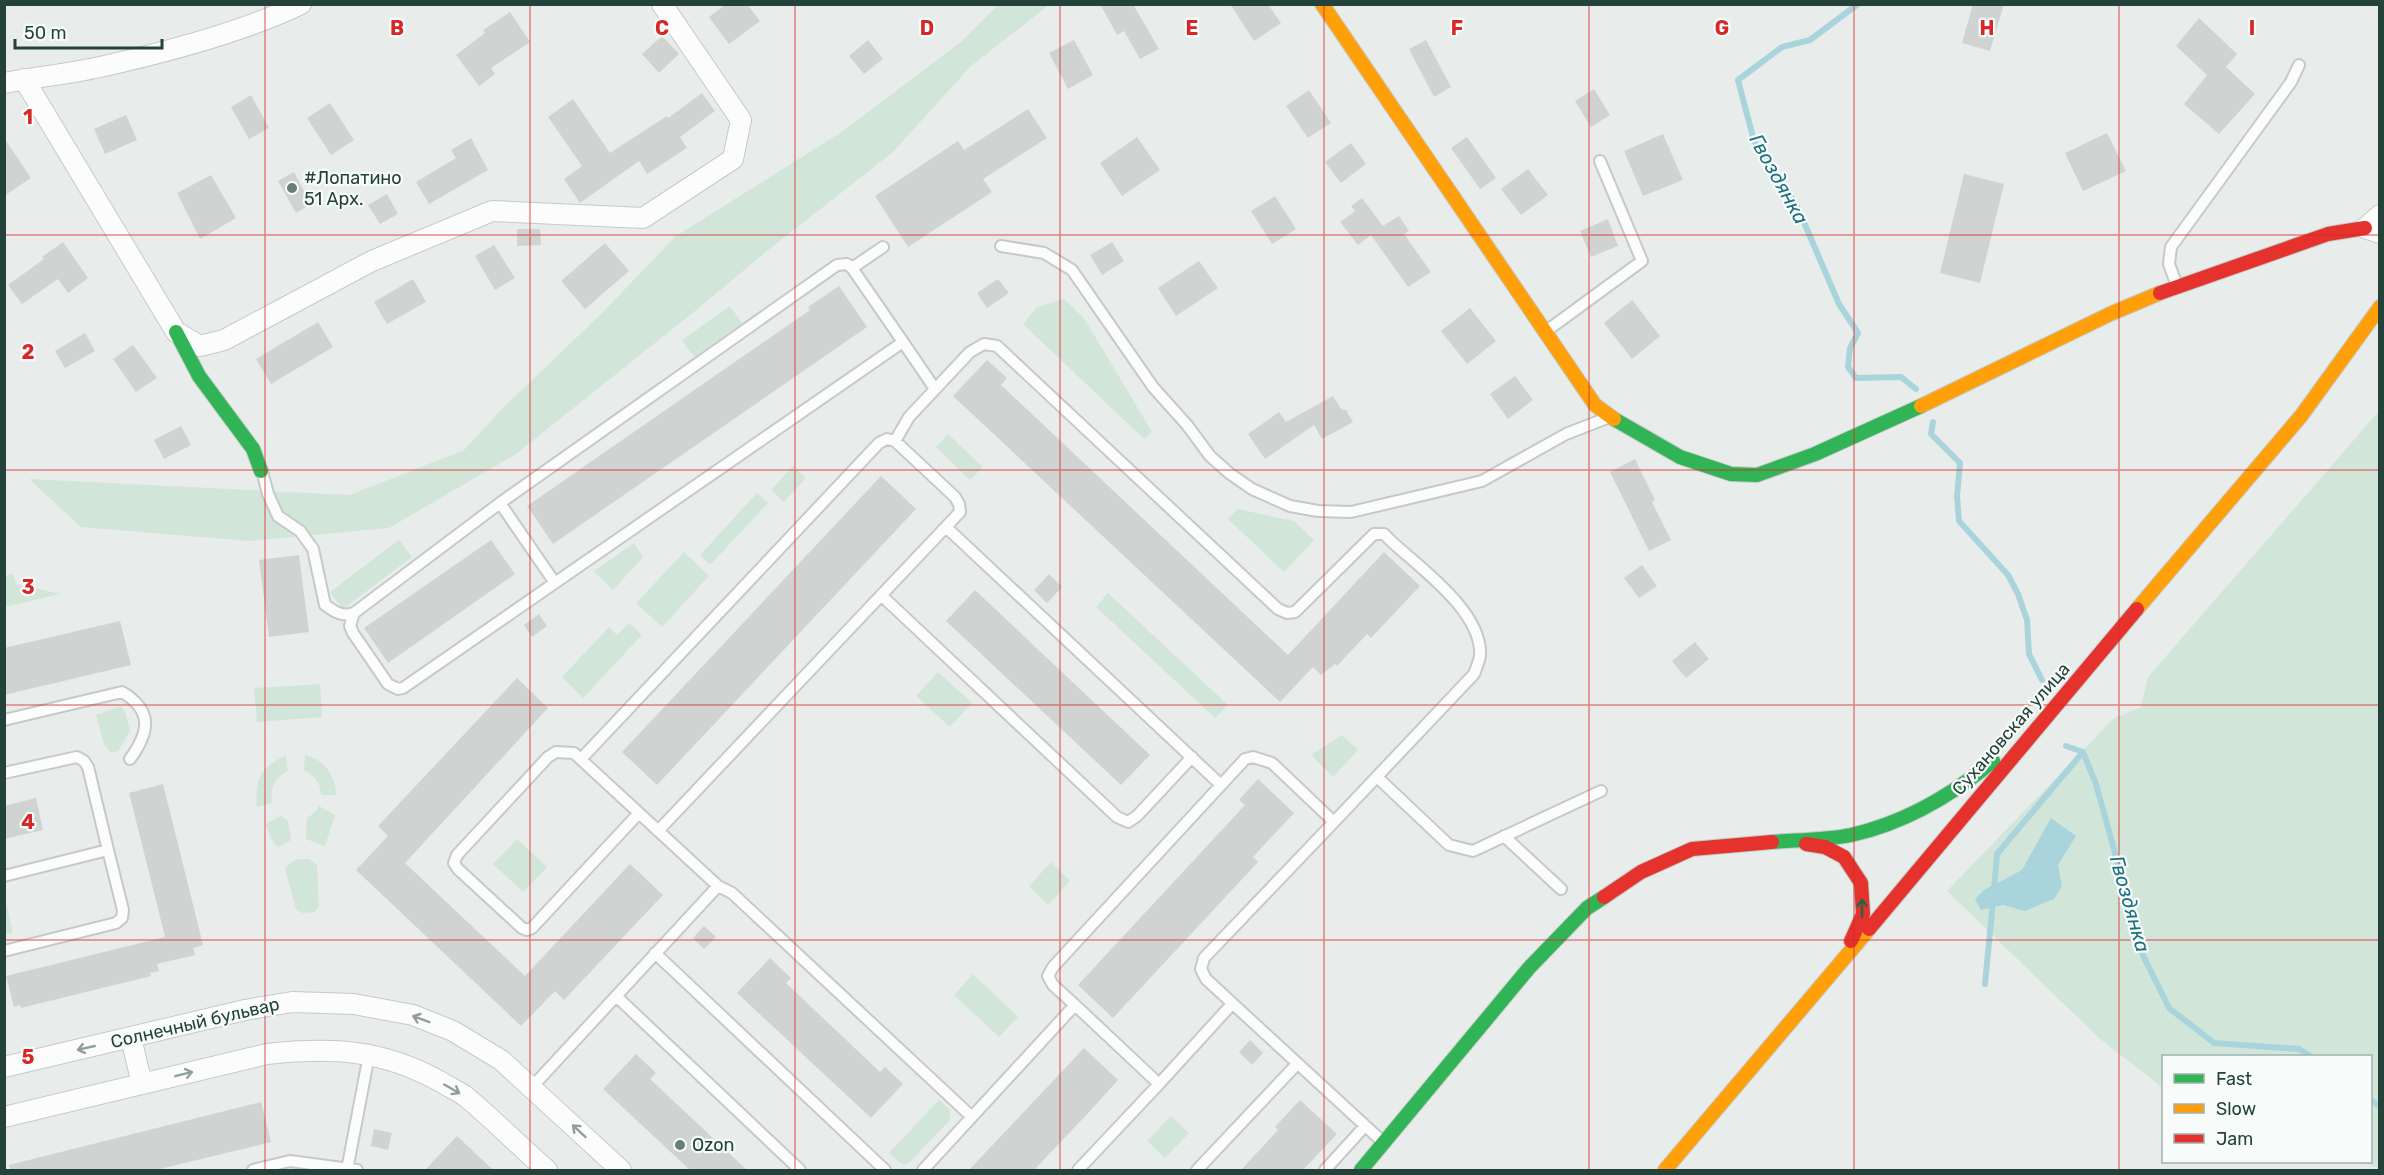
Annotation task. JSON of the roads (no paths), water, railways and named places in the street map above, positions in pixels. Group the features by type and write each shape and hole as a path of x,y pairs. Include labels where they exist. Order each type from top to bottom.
{"street":[{"path":"176,333 200,346 224,340 372,261 492,211 643,218 733,159 741,120 662,4"},
{"path":"1322,4 1595,405 1610,417 1680,457 1731,474 1757,475 1815,454 1899,417 2110,314 2177,286 2328,234 2375,225"},
{"path":"4,83 99,67 192,43 287,7"},
{"path":"24,79 176,333 201,380 260,460 261,471"},
{"name":"Сухановская улица","path":"1665,1170 1842,962 1967,809 2301,416 2379,307"},
{"path":"1361,1170 1529,968 1587,908 1641,872 1692,849 1849,835 1896,822 1937,801 1975,776 2051,711"},
{"path":"1785,841 1825,847 1844,857 1861,883 1863,914 1842,962"},
{"name":"Солнечный бульвар","path":"4,1067 245,1010 292,1002 354,1004 414,1016 453,1031 501,1060 621,1170"},
{"path":"131,1038 142,1084"},
{"path":"4,1117 267,1053 308,1050 353,1052 393,1059 430,1076 463,1095 547,1170"}],"lane":[{"path":"2177,286 2169,264 2171,247 2291,82 2299,65"},
{"path":"1545,332 1642,261 1600,161"},
{"path":"1001,246 1044,253 1072,270 1154,387 1210,456 1252,489 1290,506 1318,511 1351,512 1482,481 1566,434 1589,423 1610,417"},
{"path":"852,268 883,247"},
{"path":"261,471 278,516 300,531 313,549 325,605 337,614 347,615 354,613 500,503 837,265 847,264 852,268 935,389"},
{"path":"354,613 350,626 353,633 388,684 398,689 403,688 903,342"},
{"path":"896,441 909,417 970,352 984,344 997,346 1278,609 1287,613 1295,612 1374,534 1384,534 1457,602 1468,617 1476,635 1480,656 1474,674 1204,958 1201,969 1206,979 1232,1004 1385,1143"},
{"path":"582,758 879,442 888,439 896,441 959,504 960,512 658,831"},
{"path":"500,503 555,583"},
{"path":"946,527 1221,785"},
{"path":"881,595 1117,817 1128,822 1137,816 1192,757"},
{"path":"4,720 122,692 135,700 143,715 146,729 142,742 130,759"},
{"path":"639,813 532,928 527,930 522,928 454,863 457,855 548,757 556,752 574,753 582,758 718,886 732,893 972,1117"},
{"path":"4,773 77,757 84,761 88,768 123,910 122,918 116,923 4,951"},
{"path":"1159,1084 1053,985 1048,976 1053,967 1245,759 1253,757 1272,763 1334,822"},
{"path":"1377,777 1449,845 1473,851 1602,791"},
{"path":"1504,836 1561,889"},
{"path":"4,876 108,850"},
{"path":"532,1087 718,886"},
{"path":"655,953 885,1170"},
{"path":"616,996 800,1170"},
{"path":"1078,1170 1232,1004"},
{"path":"923,1170 1075,1005"},
{"path":"253,1170 290,1161 351,1170 369,1055"},
{"path":"1197,1170 1297,1064"},
{"path":"1325,1170 1365,1126"}],"water":[{"path":"2051,818 2076,836 2058,865 2062,886 2054,899 2025,911 2003,905 1981,910 1975,899 1984,890 2022,870"}],"waterway":[{"name":"Гвоздянка","path":"1858,4 1810,40 1782,47 1738,80 1754,141 1797,206 1839,304 1858,333 1850,348 1848,367 1856,378 1901,377 1916,389"},
{"name":"Гвоздянка","path":"1933,422 1931,434 1960,463 1957,496 1959,521 2008,575 2018,594 2027,620 2029,654 2042,680"},
{"name":"Гвоздянка","path":"1994,890 1997,854 2083,752 2066,746"},
{"name":"Гвоздянка","path":"2083,752 2096,784 2135,939 2169,1008 2214,1043 2299,1049 2308,1055"},
{"name":"Гвоздянка","path":"1985,984 1993,901"},
{"name":"Гвоздянка","path":"2372,1101 2380,1106"}],"place":[{"name":"#Лопатино 51 Арх.","path":"292,188"},
{"name":"Ozon","path":"680,1145"}]}
